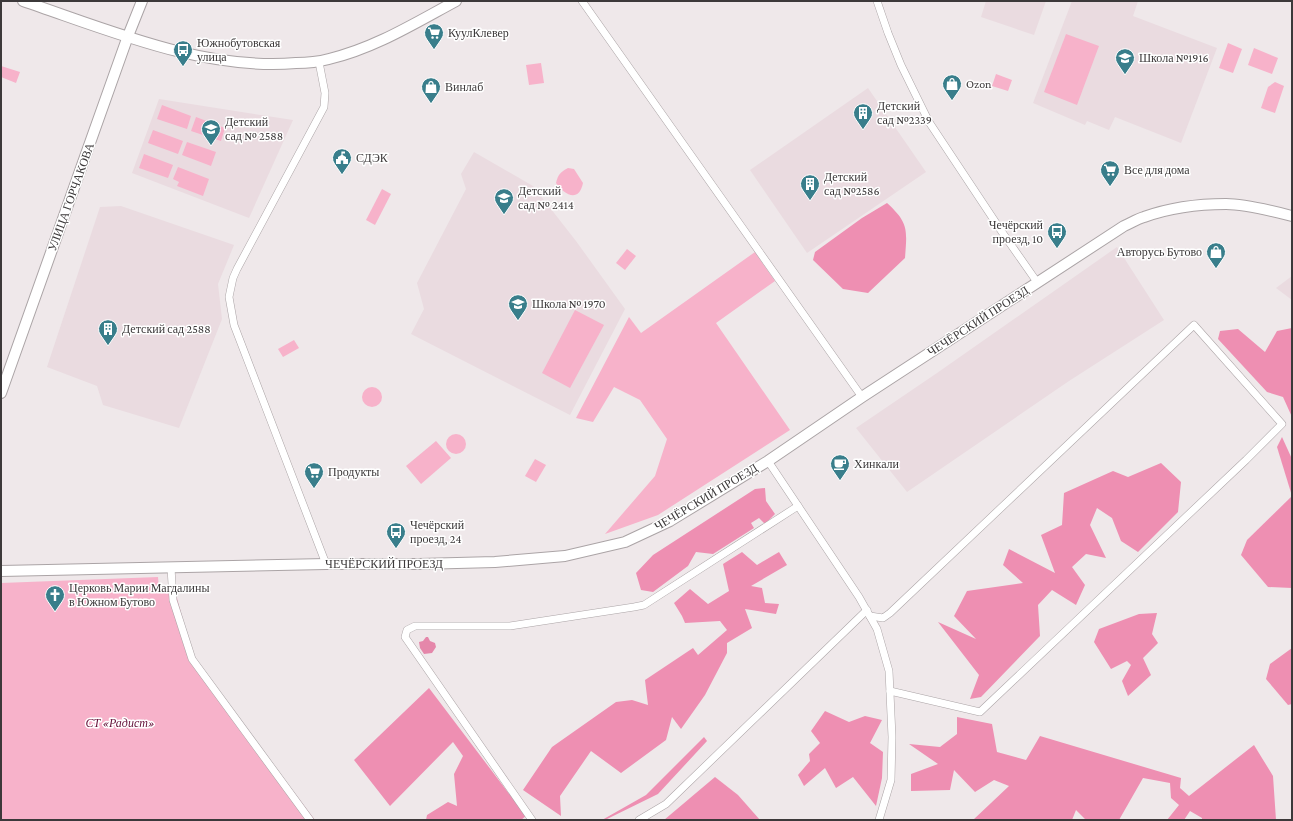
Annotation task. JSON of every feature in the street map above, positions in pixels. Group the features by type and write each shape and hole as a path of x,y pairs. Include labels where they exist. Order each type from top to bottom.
{"main road":[{"path":"23,1 179,52 230,62 274,65 319,62 338,57 381,41 456,1"},
{"name":"УЛИЦА ГОРЧАКОВА","path":"1,393 128,36 142,1"},
{"name":"ЧЕЧЁРСКИЙ ПРОЕЗД","path":"1,572 326,564 495,562 565,556 625,542 670,522 768,461 862,397 1124,226 1144,217 1170,210 1227,204 1259,208 1292,216"}],"street":[{"path":"582,1 862,397"},
{"path":"877,1 901,65 929,122 1002,232 1038,282"},
{"path":"319,62 325,93 324,107 237,269 233,278 229,296 234,325 326,564"},
{"path":"868,613 883,618 890,613 1194,325 1282,424 1246,460 980,712 890,691"},
{"path":"768,461 878,629 889,671 892,737 891,780 879,820"},
{"path":"532,820 405,638 407,630 415,626 510,626 634,608 644,605 798,506"},
{"path":"171,568 173,600 192,659 310,820"},
{"path":"639,820 666,804 868,613"}],"shaded area":[{"path":"986,1 1046,1 1034,35 981,17"},
{"name":"Школа №1916","path":"1072,1 1138,1 1133,16 1217,48 1181,143 1115,117 1109,130 1087,121 1085,125 1033,103"},
{"path":"868,88 926,172 807,253 750,170"},
{"name":"Детский сад № 2588","path":"159,99 293,120 249,218 132,173"},
{"name":"Школа № 1970","path":"474,152 533,186 576,241 625,309 570,415 411,334 424,309 417,283 466,189 461,174"},
{"path":"887,203 899,216 905,228 905,258 868,293 843,289 813,260 815,252 862,218"},
{"path":"121,206 234,245 218,284 222,319 179,428 103,405 97,386 47,367 100,207"},
{"path":"1117,247 1164,320 1069,381 907,492 856,428"},
{"path":"1292,276 1292,300 1276,288"},
{"path":"1292,328 1292,417 1283,397 1267,392 1218,339 1220,331 1238,329 1265,352 1277,331"},
{"path":"1282,437 1292,459 1292,496 1277,447"},
{"path":"1161,463 1181,482 1178,512 1138,552 1121,541 1112,518 1097,508 1090,525 1106,558 1086,554 1072,567 1085,585 1076,605 1052,590 1038,605 1040,636 981,697 970,699 979,675 938,622 976,639 954,616 967,591 1023,583 1003,565 1009,549 1055,573 1041,535 1062,525 1064,493 1113,471 1128,477"},
{"path":"765,488 766,501 775,514 765,524 759,518 751,523 754,528 713,554 696,552 688,566 653,592 641,590 636,573 653,555 755,489"},
{"path":"1292,496 1292,588 1268,587 1241,555 1247,540"},
{"path":"742,552 757,565 779,552 787,565 751,586 762,588 765,603 779,604 776,614 745,609 752,628 727,643 727,653 705,695 681,729 672,717 666,740 621,773 591,751 560,796 561,816 523,790 552,747 616,702 632,700 648,705 645,680 693,648 698,655 727,630 720,621 685,623 674,603 690,589 708,604 729,591 723,564"},
{"path":"1157,613 1152,634 1158,643 1143,658 1151,675 1128,696 1122,681 1131,665 1127,661 1111,669 1094,642 1099,629 1139,614"},
{"path":"426,637 435,643 436,647 432,653 424,654 420,648 419,642 423,641"},
{"path":"1292,648 1292,704 1288,705 1266,679 1270,664"},
{"path":"429,688 526,816 521,820 426,820 427,815 448,802 457,806 454,774 463,756 453,742 390,806 354,760"},
{"path":"825,711 849,722 865,716 882,720 870,743 883,752 882,778 876,806 853,777 836,788 825,768 804,786 798,775 810,761 809,754 820,743 811,731"},
{"path":"957,717 992,724 997,752 1026,760 1040,736 1181,778 1180,788 1189,796 1254,745 1273,776 1276,820 1202,820 1202,818 1190,811 1184,820 1167,820 1179,805 1171,798 1170,783 1143,778 1119,820 1086,820 1076,810 1072,820 973,820 1009,786 994,780 975,792 954,770 950,790 911,791 911,774 938,764 909,744 940,747 957,734"},
{"path":"704,737 707,741 658,794 605,820 602,820 646,795"},
{"path":"715,777 738,795 760,820 664,820"}],"green space":[{"path":"1066,34 1099,46 1077,105 1044,92"},
{"path":"1228,43 1242,49 1233,73 1219,68"},
{"path":"1254,48 1278,58 1272,74 1248,65"},
{"path":"541,63 544,83 529,85 526,65"},
{"path":"1,66 20,72 16,83 1,77"},
{"path":"996,74 1012,80 1008,91 992,86"},
{"path":"1275,82 1284,86 1275,113 1261,108 1268,87"},
{"path":"162,105 191,116 187,129 157,119"},
{"path":"196,117 225,128 221,141 191,131"},
{"path":"153,130 183,141 178,154 148,143"},
{"path":"187,142 216,152 211,166 182,155"},
{"path":"144,154 173,165 168,178 139,168"},
{"path":"178,167 209,179 203,196 177,186 179,182 173,179"},
{"path":"568,168 574,169 583,183 581,189 575,195 567,194 556,183 560,174"},
{"path":"382,189 391,194 375,225 366,220"},
{"path":"627,249 636,256 625,270 616,263"},
{"path":"755,252 775,281 716,323 790,430 658,515 605,534 655,476 667,439 640,400 614,387 593,422 576,418 629,317 641,333"},
{"path":"575,310 604,325 570,388 542,373"},
{"path":"294,340 299,348 283,357 278,349"},
{"path":"368,387 376,387 382,393 382,401 376,407 368,407 362,401 362,393"},
{"path":"452,434 460,434 466,440 466,448 460,454 452,454 446,448 446,440"},
{"path":"436,441 451,458 421,484 406,466"},
{"path":"535,459 546,465 536,482 525,476"},
{"name":"СТ «Радист»","path":"158,577 159,589 175,590 193,658 315,820 1,820 1,583"}],"place":[{"name":"КуулКлевер","path":"434,50"},
{"name":"Южнобутовская улица","path":"183,67"},
{"name":"Школа №1916","path":"1125,75"},
{"name":"Ozon","path":"952,101"},
{"name":"Винлаб","path":"431,104"},
{"name":"Детский сад №2339","path":"863,130"},
{"name":"Детский сад № 2588","path":"211,146"},
{"name":"СДЭК","path":"342,175"},
{"name":"Все для дома","path":"1110,187"},
{"name":"Детский сад №2586","path":"810,201"},
{"name":"Детский сад № 2414","path":"504,215"},
{"name":"Чечёрский проезд, 10","path":"1057,249"},
{"name":"Авторусь Бутово","path":"1216,269"},
{"name":"Школа № 1970","path":"518,321"},
{"name":"Детский сад 2588","path":"108,346"},
{"name":"Хинкали","path":"840,481"},
{"name":"Продукты","path":"314,489"},
{"name":"Чечёрский проезд, 24","path":"396,549"},
{"name":"Церковь Марии Магдалины в Южном Бутово","path":"55,612"}]}
